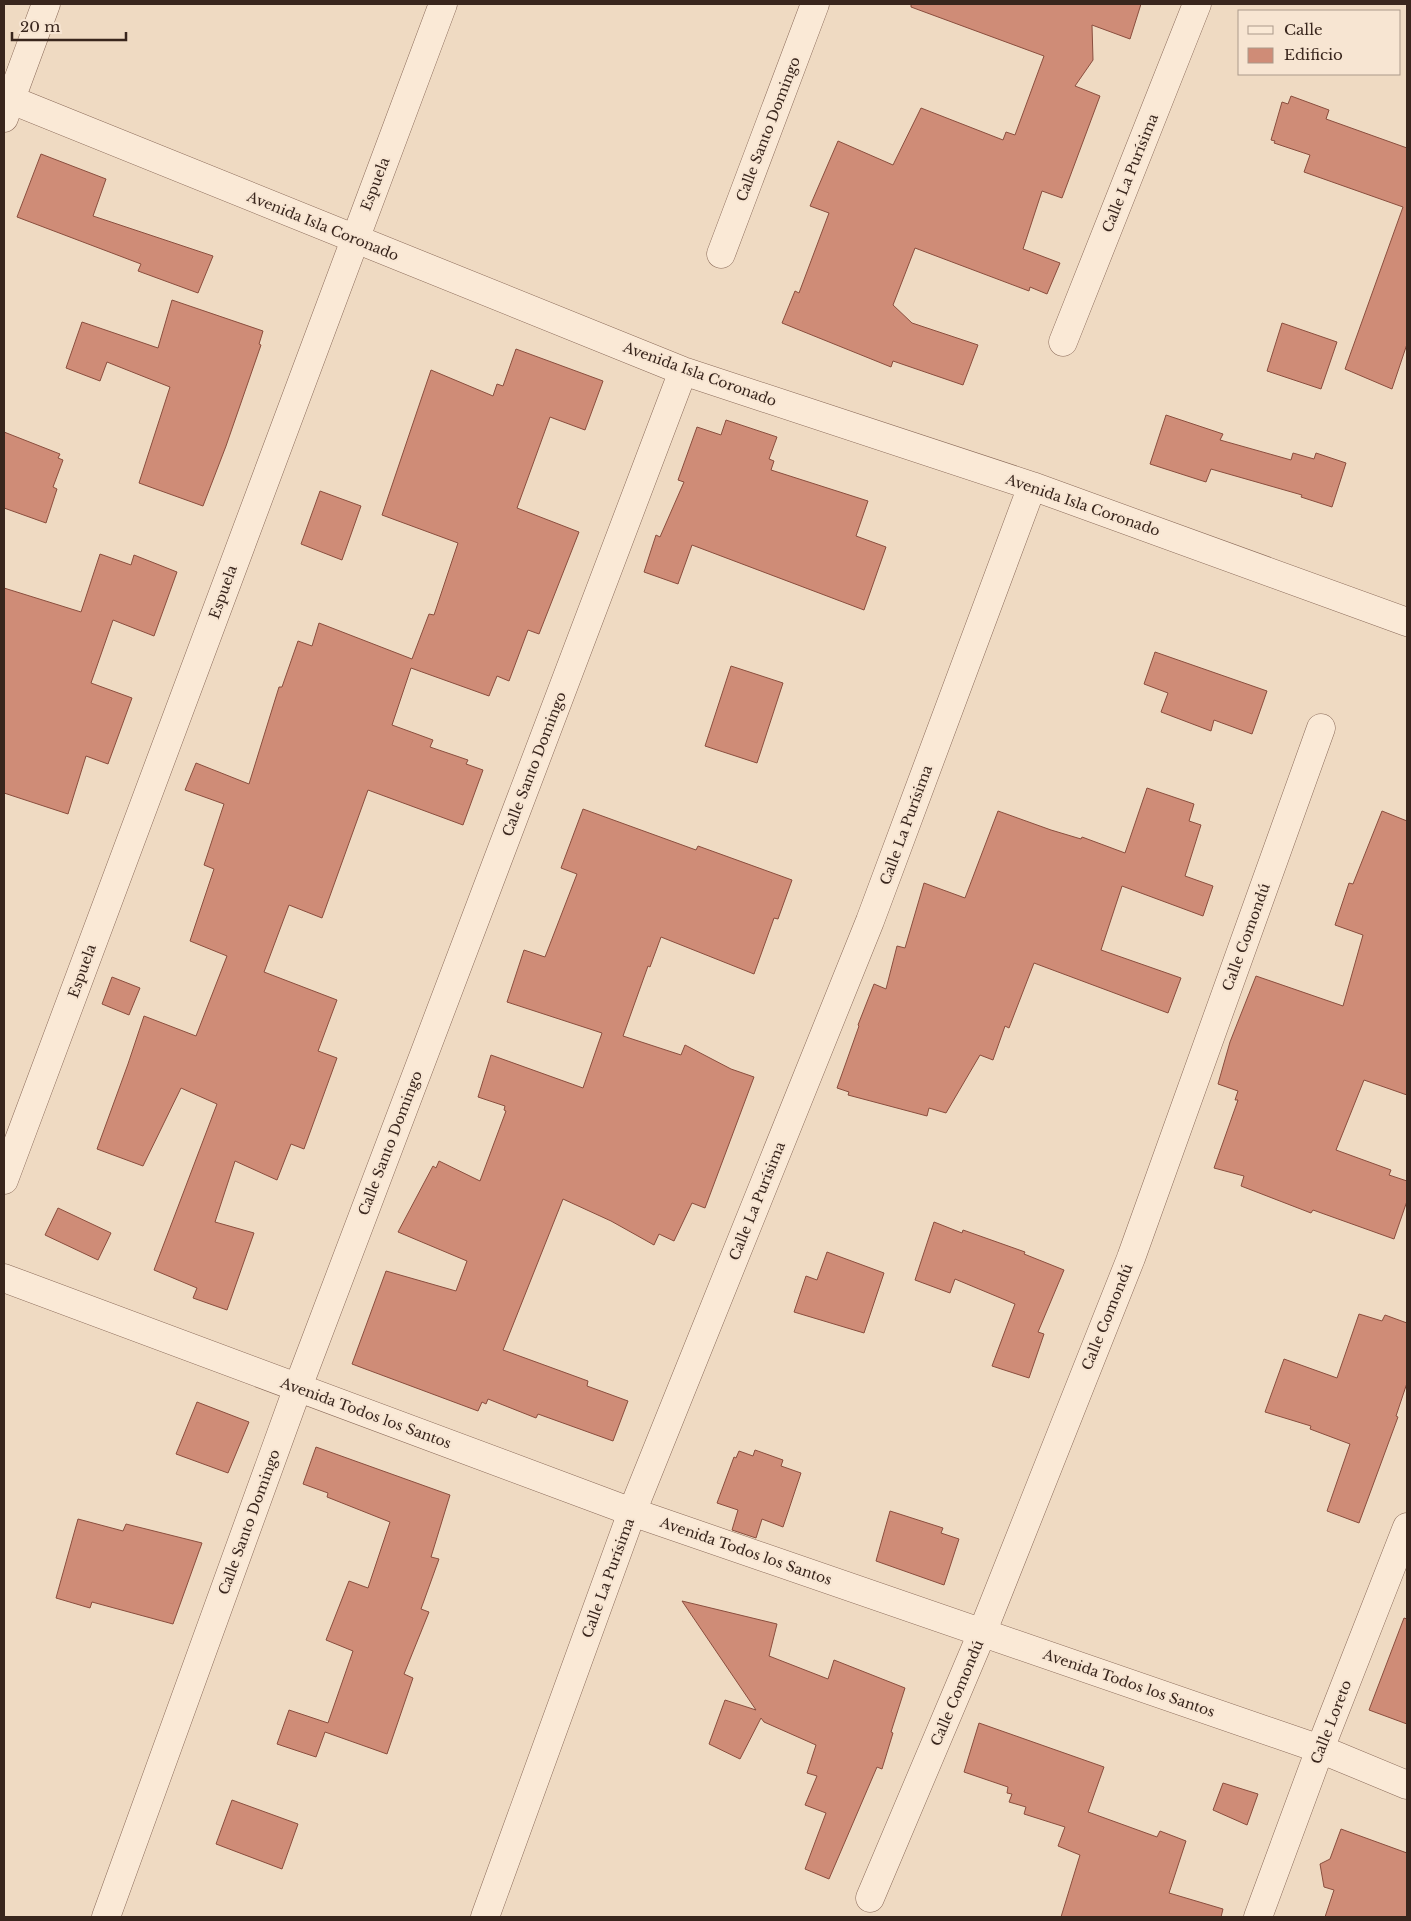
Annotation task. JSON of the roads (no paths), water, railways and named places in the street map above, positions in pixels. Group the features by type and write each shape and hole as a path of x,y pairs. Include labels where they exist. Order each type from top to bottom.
{"street":[{"path":"6,105 46,4"},
{"name":"Espuela","path":"4,1180 443,4"},
{"name":"Calle Santo Domingo","path":"721,254 815,4"},
{"name":"Calle La Purísima","path":"1063,342 1197,4"},
{"name":"Avenida Isla Coronado","path":"6,105 354,239 683,371 1032,486 1407,622"},
{"name":"Calle Santo Domingo","path":"106,1917 298,1387 683,371"},
{"name":"Calle La Purísima","path":"485,1917 632,1512 870,921 1032,486"},
{"name":"Calle Comondú","path":"870,1898 982,1633 1131,1258 1321,728"},
{"name":"Avenida Todos los Santos","path":"4,1278 632,1512 1320,1749 1407,1785"},
{"name":"Calle Loreto","path":"1258,1917 1320,1749 1407,1527"}]}
